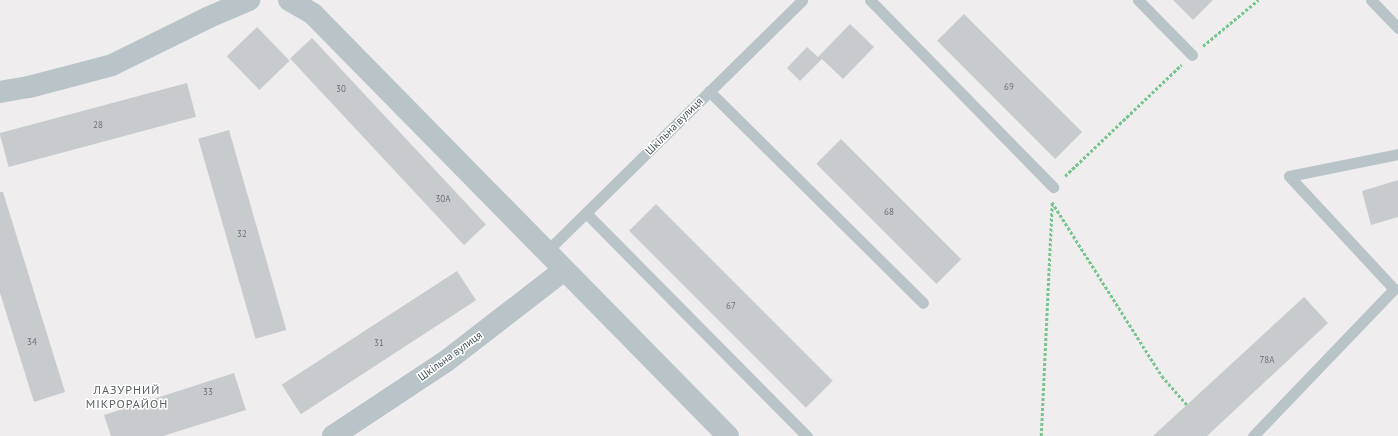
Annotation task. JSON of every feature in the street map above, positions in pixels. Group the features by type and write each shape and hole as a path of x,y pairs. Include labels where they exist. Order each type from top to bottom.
{"street":[{"path":"0,92 29,88 112,65 207,18 249,0"},
{"path":"289,0 313,14 728,436"},
{"name":"Шкільна вулиця","path":"333,436 445,362 564,270"}],"lane":[{"name":"Шкільна вулиця","path":"546,252 802,0"},
{"path":"870,0 1053,188"},
{"path":"1138,0 1192,55"},
{"path":"1372,0 1398,28"},
{"path":"709,91 922,303"},
{"path":"1252,436 1396,287 1289,176 1398,154"},
{"path":"586,213 807,436"}],"path":[{"path":"1041,436 1053,188 1192,55 1258,0"},
{"path":"1052,202 1162,376 1187,405"}],"building":[{"path":"1173,0 1213,0 1193,20"},
{"path":"964,14 1082,132 1055,159 937,41"},
{"path":"850,24 874,47 843,79 822,59 800,81 787,68 807,47 818,57"},
{"path":"257,27 290,61 259,90 227,56"},
{"path":"312,38 486,224 464,245 290,58"},
{"path":"187,83 196,117 9,167 0,133"},
{"path":"229,130 286,330 256,339 198,139"},
{"path":"841,139 961,259 936,284 816,164"},
{"path":"1398,180 1398,217 1371,225 1362,191"},
{"path":"0,192 3,192 65,392 34,402 0,293"},
{"path":"656,204 833,381 806,408 629,231"},
{"path":"457,271 476,300 301,414 282,385"},
{"path":"1304,297 1328,323 1207,436 1153,436"},
{"path":"234,373 246,410 163,436 111,436 104,415"}],"district":[{"name":"ЛАЗУРНИЙ МІКРОРАЙОН","path":"127,397"}]}
